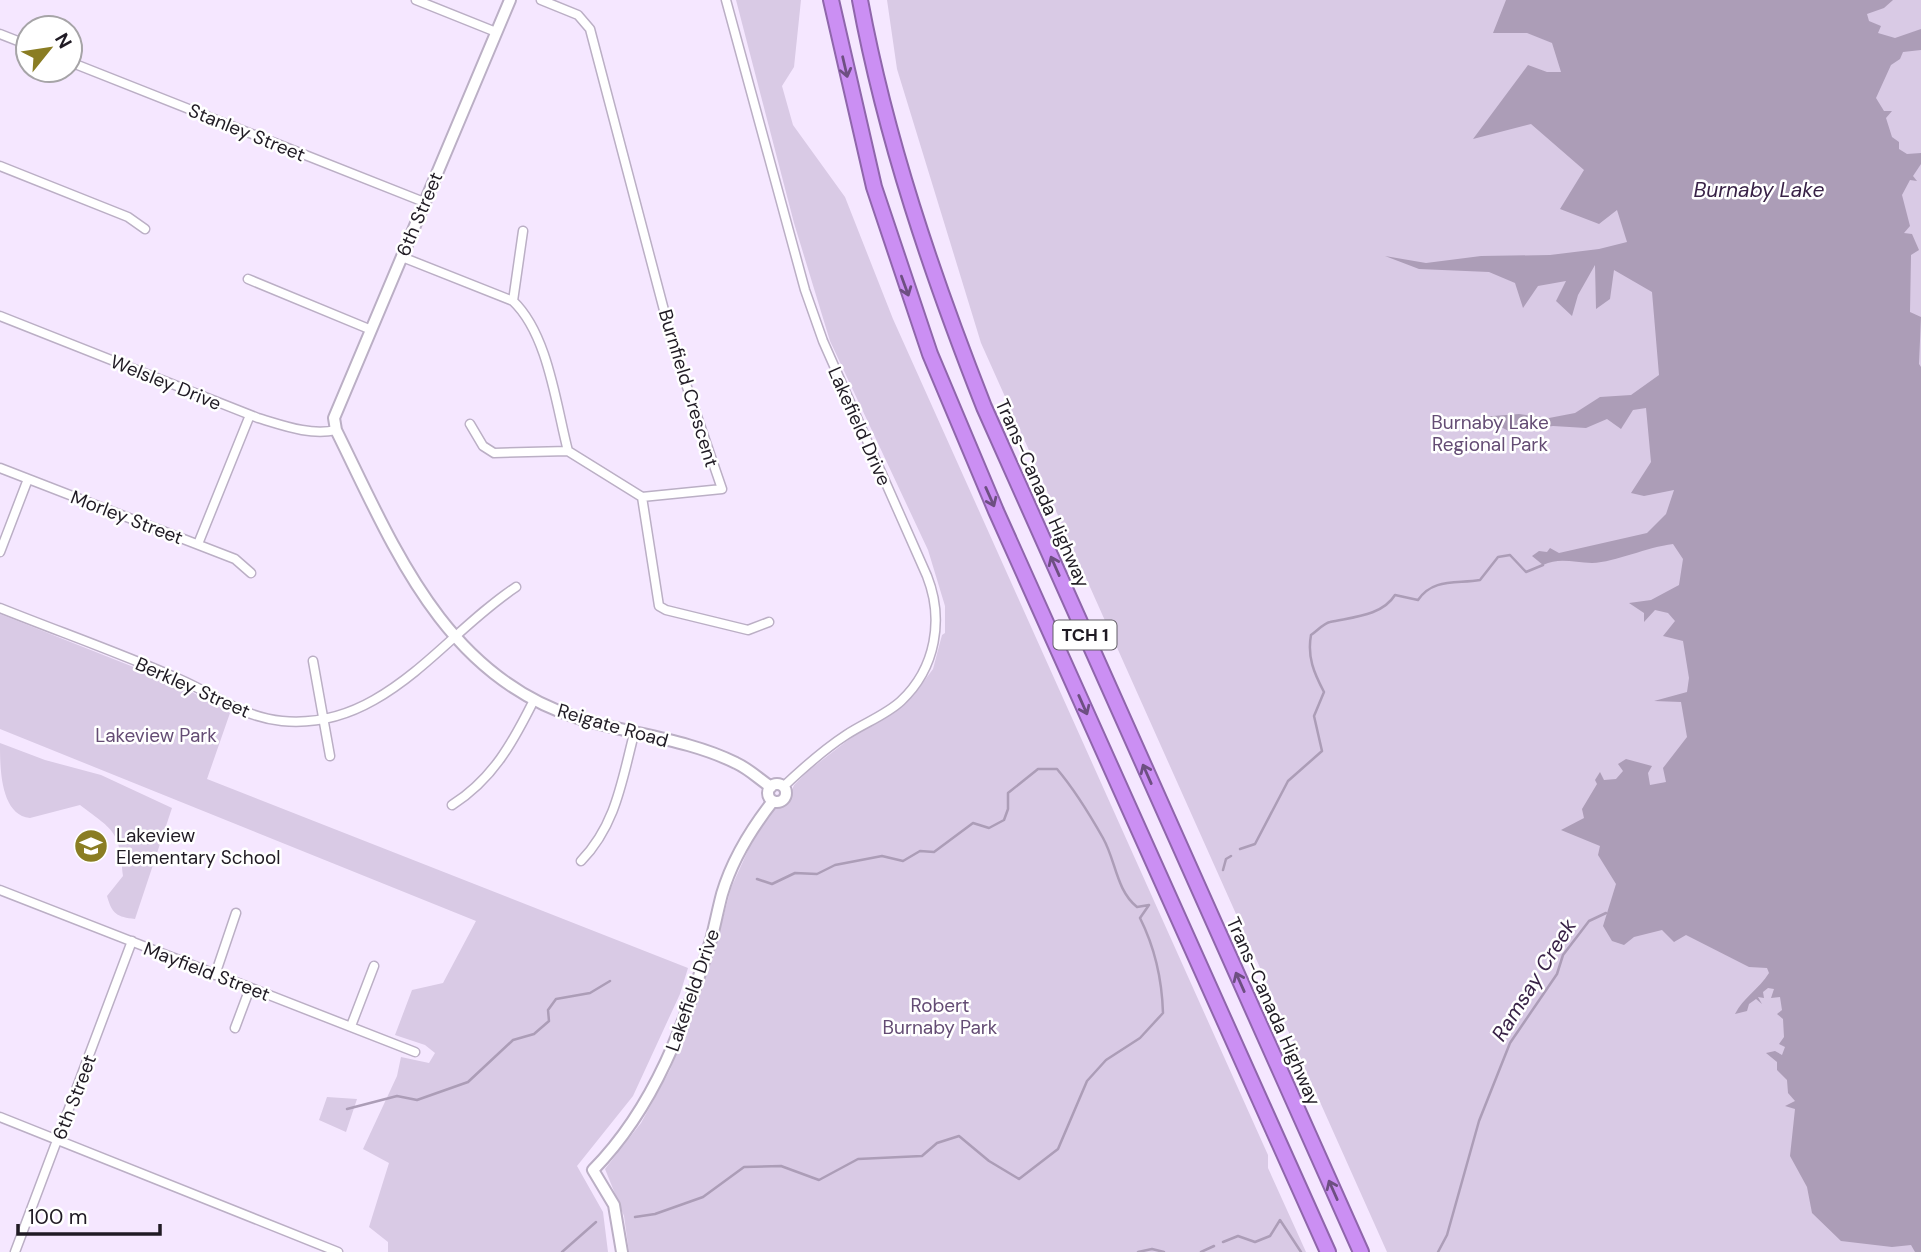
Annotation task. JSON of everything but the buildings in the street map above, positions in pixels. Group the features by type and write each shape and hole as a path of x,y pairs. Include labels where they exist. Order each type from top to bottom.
{"highway":[{"name":"TCH 1","path":"831,0 874,187 930,354 1002,523 1328,1252"},
{"name":"Trans-Canada Highway","path":"860,0 905,186 944,305 984,407 1361,1252"}],"street":[{"path":"416,0 496,32"},
{"name":"6th Street","path":"336,430 336,411 369,328 402,257 510,0"},
{"name":"Burnfield Crescent","path":"541,0 578,15 590,29 675,352 722,489 642,497"},
{"name":"Lakefield Drive","path":"726,0 805,290 823,341 927,576 936,615 934,640 926,667 909,693 893,707 830,746 783,787"},
{"name":"Stanley Street","path":"84,68 424,202"},
{"path":"0,166 128,217 145,229"},
{"path":"513,301 523,232"},
{"path":"402,257 513,301 528,317 537,334 568,451"},
{"path":"248,279 369,328"},
{"name":"Welsley Drive","path":"0,316 250,415 294,428 324,432 336,430"},
{"path":"198,544 250,415"},
{"path":"470,424 483,446 494,453 568,451 642,497 659,606 748,630 769,622"},
{"name":"Reigate Road","path":"336,430 415,583 454,638 500,678 534,700 574,717 715,754 746,768 771,787"},
{"name":"Morley Street","path":"0,468 235,559 251,573"},
{"path":"0,552 28,479"},
{"name":"Berkley Street","path":"0,608 177,678 250,714 282,721 324,719 374,700 516,587"},
{"path":"313,661 330,756"},
{"path":"452,805 474,791 497,767 534,700"},
{"path":"581,861 598,844 609,824 634,734"},
{"path":"771,787 783,787 785,799 773,801 769,794 771,787"},
{"name":"Lakefield Drive","path":"622,1252 621,1232 614,1205 593,1170 633,1124 656,1087 699,975 727,881 746,840 773,801"},
{"name":"Mayfield Street","path":"0,890 415,1052"},
{"path":"215,975 236,912"},
{"name":"6th Street","path":"15,1252 132,941"},
{"path":"351,1026 374,966"},
{"path":"235,1028 250,988"},
{"path":"0,1117 338,1252"}],"green space":[{"name":"Robert Burnaby Park","path":"736,0 801,0 794,67 782,86 793,125 845,197 893,319 1268,1155 1268,1168 1306,1252 629,1252 624,1216 605,1169 641,1123 670,1070 714,952 731,888 754,837 775,808 788,799 794,785 808,771 913,696 933,669 942,635 945,633 945,606 928,550 830,341 794,223"},
{"name":"Burnaby Lake Regional Park","path":"887,0 1921,0 1921,1252 1387,1252 981,343 897,69"},
{"name":"Lakeview Park","path":"0,614 179,685 230,713 207,779 688,968 680,994 633,1096 577,1166 603,1212 608,1252 388,1252 388,1242 369,1227 389,1163 363,1149 397,1076 401,1057 429,1063 435,1053 425,1045 395,1035 412,990 443,983 476,921 0,729"},
{"path":"0,743 45,760 101,775 172,808 135,919 116,914 107,896 123,876 120,850 114,834 80,805 30,818 20,815 7,799 0,764"},
{"path":"327,1097 357,1099 346,1132 319,1120"}],"water":[{"name":"Burnaby Lake","path":"1506,0 1893,0 1884,8 1867,14 1869,21 1881,26 1878,33 1895,38 1921,29 1921,50 1903,52 1900,59 1891,65 1876,98 1884,111 1892,111 1886,118 1892,137 1899,142 1899,149 1907,154 1921,153 1921,164 1913,176 1917,181 1910,180 1902,195 1910,226 1904,233 1912,234 1919,250 1911,255 1910,312 1921,317 1921,1252 1915,1252 1911,1245 1892,1247 1841,1241 1812,1213 1807,1187 1790,1156 1795,1109 1785,1106 1795,1101 1788,1093 1787,1080 1777,1070 1777,1062 1766,1053 1775,1051 1782,1055 1785,1047 1779,1044 1784,1037 1783,1019 1777,1014 1782,1010 1780,997 1771,998 1774,989 1768,988 1763,992 1764,998 1758,997 1762,1004 1756,999 1749,1004 1747,1011 1735,1014 1769,973 1767,968 1749,967 1686,935 1674,942 1662,930 1634,937 1624,945 1612,941 1603,926 1616,884 1598,855 1600,846 1561,830 1584,818 1582,809 1597,784 1595,780 1600,772 1604,780 1616,779 1623,771 1618,764 1626,759 1652,766 1648,773 1650,785 1666,782 1663,768 1687,737 1681,702 1654,701 1687,692 1689,678 1683,641 1663,636 1675,621 1668,613 1655,610 1644,622 1644,613 1629,603 1651,600 1679,585 1683,559 1673,544 1592,563 1561,561 1543,565 1532,556 1539,551 1547,552 1550,548 1559,553 1647,533 1666,514 1674,490 1644,496 1631,493 1651,462 1646,408 1633,410 1621,429 1607,419 1586,428 1553,426 1511,432 1480,417 1519,414 1549,418 1575,413 1600,397 1631,395 1659,375 1652,292 1614,270 1610,299 1596,309 1595,265 1578,295 1572,316 1556,301 1566,281 1538,286 1523,308 1515,283 1489,272 1419,269 1385,256 1426,263 1481,256 1550,255 1599,249 1627,242 1617,210 1599,224 1560,209 1584,170 1531,124 1473,139 1528,65 1547,72 1561,72 1552,43 1527,33 1493,33"}],"waterway":[{"path":"1240,849 1255,844 1288,781 1322,751 1314,716 1324,692 1312,665 1311,635 1328,623 1375,611 1395,595 1418,600 1438,585 1480,580 1498,557 1510,555 1526,572 1543,565"},
{"path":"757,879 772,884 795,873 817,874 835,865 882,856 903,861 920,851 934,852 973,823 989,828 1004,820 1008,809 1008,793 1038,769 1057,769 1082,802 1103,838 1120,884 1130,900 1137,907 1149,905"},
{"path":"1223,870 1226,859 1231,856"},
{"path":"635,1217 655,1214 703,1197 744,1167 781,1166 819,1180 858,1159 922,1156 937,1143 959,1136 989,1161 1019,1179 1058,1149 1087,1081 1106,1060 1140,1038 1163,1013 1157,964 1140,918 1149,905"},
{"name":"Ramsay Creek","path":"1438,1252 1447,1235 1479,1121 1510,1043 1557,974 1563,955 1589,921 1606,913"},
{"path":"347,1109 397,1096 417,1100 468,1082 513,1040 534,1034 549,1021 548,1010 556,999 590,993 610,981"},
{"path":"1223,1242 1238,1236 1255,1242 1270,1236 1280,1220 1301,1252"},
{"path":"562,1252 596,1222"},
{"path":"1201,1252 1214,1246"},
{"path":"1138,1252 1152,1249 1164,1252"}],"place":[{"name":"Lakeview Elementary School","path":"91,846"}]}
